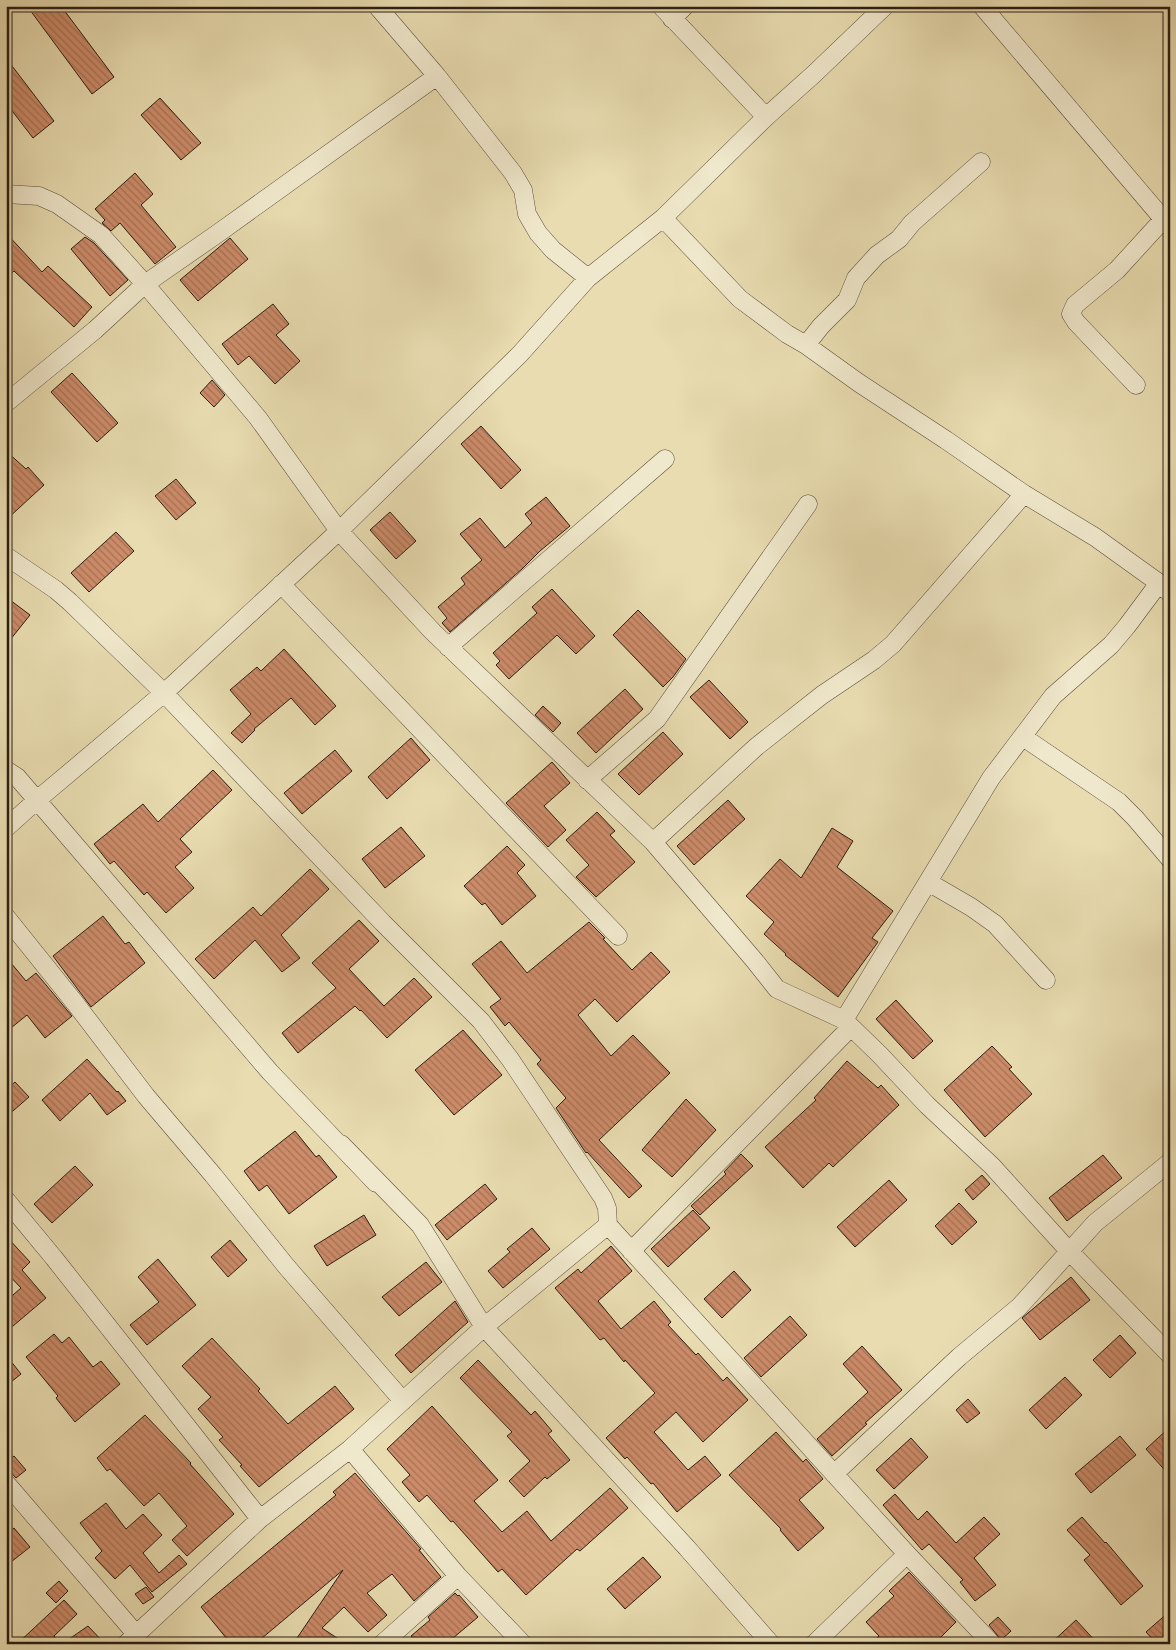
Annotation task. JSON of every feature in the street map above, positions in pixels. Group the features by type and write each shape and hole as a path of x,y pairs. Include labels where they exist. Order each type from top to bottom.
{"street":[{"path":"377,6 437,76 513,173 523,190 527,214 538,233 553,250 588,278"},
{"path":"685,6 666,12 766,117"},
{"path":"6,828 164,693 339,531 520,354 588,278 664,218 766,117 885,6"},
{"path":"982,6 1168,219 1117,270 1074,306 1072,314 1076,322 1136,385"},
{"path":"6,403 95,330 145,284 437,76"},
{"path":"806,346 820,326 847,300 856,278 877,255 899,239 912,223 981,162"},
{"path":"6,194 38,196 57,204 101,235 258,418 339,531 448,647 653,842 777,989 847,1024 880,1055 927,1105 992,1166 1069,1251 1170,1355"},
{"path":"631,1251 847,1024 928,882 991,778 1024,737 1053,696 1111,646 1127,626 1164,588 1095,537 1024,494 786,334 740,299 664,218"},
{"path":"448,647 664,459"},
{"path":"653,842 756,747 822,695 874,660 893,644 1024,494"},
{"path":"587,780 657,719 808,504"},
{"path":"6,556 63,596 164,693 383,923 481,1021 510,1059 596,1187 607,1208 608,1225 907,1554 992,1644"},
{"path":"281,584 618,936"},
{"path":"1024,737 1119,802 1170,859"},
{"path":"6,770 17,777 270,1072 376,1183 342,1144 420,1225 484,1327 680,1541 771,1644"},
{"path":"928,882 971,907 995,924 1046,980"},
{"path":"6,918 75,1003 146,1096 286,1266 403,1401"},
{"path":"834,1474 959,1357 1019,1307 1095,1222 1170,1162"},
{"path":"6,1200 260,1519"},
{"path":"6,1483 131,1639 260,1519 350,1449 484,1327 608,1225"},
{"path":"350,1449 458,1576 523,1644"},
{"path":"814,1644 907,1554"},
{"path":"382,1644 458,1576"}],"building":[{"path":"27,6 61,6 114,77 92,94"},
{"path":"6,58 54,121 33,138 6,103"},
{"path":"160,98 201,143 181,160 141,115"},
{"path":"135,173 153,194 141,205 176,247 155,264 120,223 111,231 102,223 105,220 95,209"},
{"path":"6,233 42,272 48,266 92,307 74,327 14,271 6,278"},
{"path":"85,237 94,243 128,280 110,296 71,249"},
{"path":"230,238 248,259 198,301 180,280"},
{"path":"273,304 289,324 276,335 300,361 275,384 249,356 238,365 222,344"},
{"path":"72,373 118,423 97,442 51,392"},
{"path":"212,380 225,395 214,407 200,393"},
{"path":"481,426 521,470 501,489 461,444"},
{"path":"6,451 26,469 28,467 44,485 6,520"},
{"path":"176,479 196,503 176,520 155,496"},
{"path":"546,497 570,526 450,632 442,623 447,618 438,607 465,584 461,578 482,560 460,534 480,518 505,548 532,523 525,514"},
{"path":"390,512 416,541 396,559 370,530"},
{"path":"116,532 134,551 89,592 71,573"},
{"path":"552,589 595,636 576,654 557,635 509,679 496,665 500,661 493,653 537,613 532,607"},
{"path":"6,597 30,615 6,645"},
{"path":"638,610 686,659 663,687 613,635"},
{"path":"284,649 336,706 315,725 291,698 254,729 242,743 231,733 251,714 230,690 257,667 261,671"},
{"path":"709,680 748,722 730,739 690,697"},
{"path":"625,689 643,709 596,753 577,733"},
{"path":"543,706 561,723 553,732 535,715"},
{"path":"663,732 683,754 639,795 618,774"},
{"path":"411,738 430,760 387,799 368,777"},
{"path":"335,750 352,771 302,814 284,793"},
{"path":"552,762 570,783 544,806 566,830 548,847 506,803"},
{"path":"213,770 232,790 180,839 192,852 175,867 194,888 166,913 147,892 144,895 114,861 110,864 94,844 143,804 158,822"},
{"path":"728,800 745,819 694,865 677,846"},
{"path":"597,812 615,831 610,835 635,862 596,897 576,877 589,865 566,840"},
{"path":"401,827 425,856 385,888 362,859"},
{"path":"832,828 853,841 837,867 893,911 872,938 878,942 838,997 785,955 764,934 774,922 746,896 780,859 801,878"},
{"path":"507,846 525,865 517,873 536,896 502,925 485,903 482,905 464,886"},
{"path":"310,869 329,889 281,935 300,958 282,972 255,940 214,979 195,959 253,907 261,916"},
{"path":"103,916 125,944 129,942 145,963 91,1007 53,956"},
{"path":"359,920 379,941 349,969 384,1006 414,978 432,997 387,1038 355,1006 298,1053 282,1033 336,988 312,963"},
{"path":"589,922 632,970 651,952 670,972 617,1022 595,999 578,1015 611,1056 633,1035 670,1073 599,1140 642,1186 629,1198 586,1153 556,1108 566,1098 537,1064 541,1060 509,1022 505,1026 490,1007 501,999 472,964 501,941 527,973"},
{"path":"6,957 26,981 36,973 72,1016 45,1038 27,1015 6,1032"},
{"path":"896,1000 933,1041 913,1059 876,1019"},
{"path":"463,1030 502,1075 454,1115 415,1070"},
{"path":"992,1046 1012,1067 1009,1069 1032,1094 985,1137 944,1090"},
{"path":"87,1059 126,1101 107,1115 90,1093 60,1121 42,1100"},
{"path":"847,1061 878,1088 881,1085 899,1105 833,1167 829,1163 803,1188 765,1147 816,1100 814,1098"},
{"path":"15,1082 29,1097 6,1117 6,1090"},
{"path":"686,1099 716,1130 672,1177 642,1150"},
{"path":"295,1131 316,1157 319,1155 337,1177 289,1214 267,1185 259,1191 244,1171"},
{"path":"741,1154 753,1166 700,1215 691,1206 726,1174 724,1172"},
{"path":"1103,1155 1122,1178 1067,1221 1049,1198"},
{"path":"75,1166 93,1185 52,1223 34,1204"},
{"path":"982,1175 990,1184 973,1200 965,1190"},
{"path":"889,1180 907,1200 855,1247 837,1227"},
{"path":"485,1184 497,1199 447,1240 435,1225"},
{"path":"959,1203 977,1222 952,1245 935,1226"},
{"path":"693,1210 710,1228 668,1267 651,1249"},
{"path":"364,1215 376,1235 327,1266 314,1246"},
{"path":"532,1228 550,1249 503,1288 488,1271 510,1252 507,1249"},
{"path":"6,1236 30,1262 22,1270 46,1298 6,1332 6,1301 21,1288 6,1272"},
{"path":"230,1240 247,1260 228,1277 211,1257"},
{"path":"611,1246 632,1271 598,1301 621,1329 654,1301 671,1322 668,1325 696,1355 698,1353 723,1381 727,1377 748,1400 703,1442 676,1412 654,1432 688,1470 705,1456 721,1475 677,1512 653,1483 651,1484 627,1457 625,1459 606,1438 655,1393 625,1360 624,1362 604,1338 600,1340 555,1288 578,1269 581,1273"},
{"path":"158,1259 196,1305 147,1345 130,1325 159,1302 138,1277"},
{"path":"426,1262 442,1282 399,1316 382,1297"},
{"path":"734,1271 751,1290 722,1318 704,1299"},
{"path":"1071,1277 1090,1300 1040,1340 1022,1318"},
{"path":"455,1301 468,1322 411,1373 395,1355"},
{"path":"790,1316 807,1335 761,1377 744,1358"},
{"path":"54,1334 62,1343 69,1337 93,1367 101,1361 120,1384 75,1422 56,1398 58,1396 26,1357"},
{"path":"1120,1335 1136,1353 1110,1378 1093,1360"},
{"path":"212,1338 260,1389 258,1391 288,1424 335,1386 354,1409 259,1487 219,1440 223,1437 198,1409 211,1397 182,1366"},
{"path":"862,1346 902,1390 832,1456 817,1439 868,1392 843,1364"},
{"path":"6,1355 21,1374 6,1386"},
{"path":"478,1360 531,1415 535,1411 552,1431 548,1434 570,1460 547,1479 545,1477 524,1497 509,1481 530,1461 507,1436 512,1432 460,1378"},
{"path":"1065,1377 1082,1395 1046,1429 1029,1410"},
{"path":"968,1399 980,1413 967,1423 956,1410"},
{"path":"432,1406 498,1480 474,1501 502,1532 527,1511 551,1541 610,1488 628,1508 580,1551 577,1549 526,1595 502,1569 498,1572 427,1495 419,1502 402,1482 410,1475 387,1449"},
{"path":"145,1415 191,1463 234,1514 187,1556 172,1540 187,1526 159,1493 144,1506 110,1469 107,1471 97,1458"},
{"path":"1170,1427 1170,1476 1146,1449"},
{"path":"776,1432 803,1462 806,1459 823,1479 799,1500 824,1528 798,1551 781,1529 729,1475"},
{"path":"1120,1436 1136,1455 1091,1493 1075,1474"},
{"path":"911,1438 928,1457 894,1489 876,1470"},
{"path":"14,1456 26,1470 16,1478 6,1467 6,1462"},
{"path":"355,1473 421,1549 419,1550 441,1577 414,1601 392,1574 367,1593 387,1615 368,1632 344,1607 322,1628 346,1644 293,1644 343,1570 255,1644 231,1644 201,1607 336,1495 333,1492"},
{"path":"895,1494 918,1520 927,1511 956,1543 984,1517 1000,1534 974,1558 996,1585 975,1601 960,1582 963,1580 929,1544 922,1550 883,1505"},
{"path":"106,1503 126,1529 143,1514 162,1535 143,1553 159,1573 179,1555 187,1564 152,1592 130,1565 115,1579 95,1558 102,1551 80,1523"},
{"path":"1082,1517 1143,1586 1121,1605 1084,1560 1090,1555 1067,1530"},
{"path":"14,1528 30,1547 6,1566 6,1534"},
{"path":"643,1557 661,1577 625,1609 607,1589"},
{"path":"909,1572 956,1622 934,1644 870,1644 879,1636 866,1622 894,1596 889,1591"},
{"path":"59,1581 68,1591 56,1603 46,1593"},
{"path":"146,1587 154,1597 143,1604 135,1594"},
{"path":"455,1593 459,1595 478,1617 446,1644 417,1644 411,1636 430,1620 428,1617"},
{"path":"64,1600 77,1614 54,1636 60,1644 17,1644"},
{"path":"1170,1611 1170,1644 1157,1644 1146,1632"},
{"path":"998,1617 1011,1631 1001,1640 989,1625"},
{"path":"1076,1620 1098,1644 1050,1644"},
{"path":"88,1626 105,1644 62,1644"}]}
